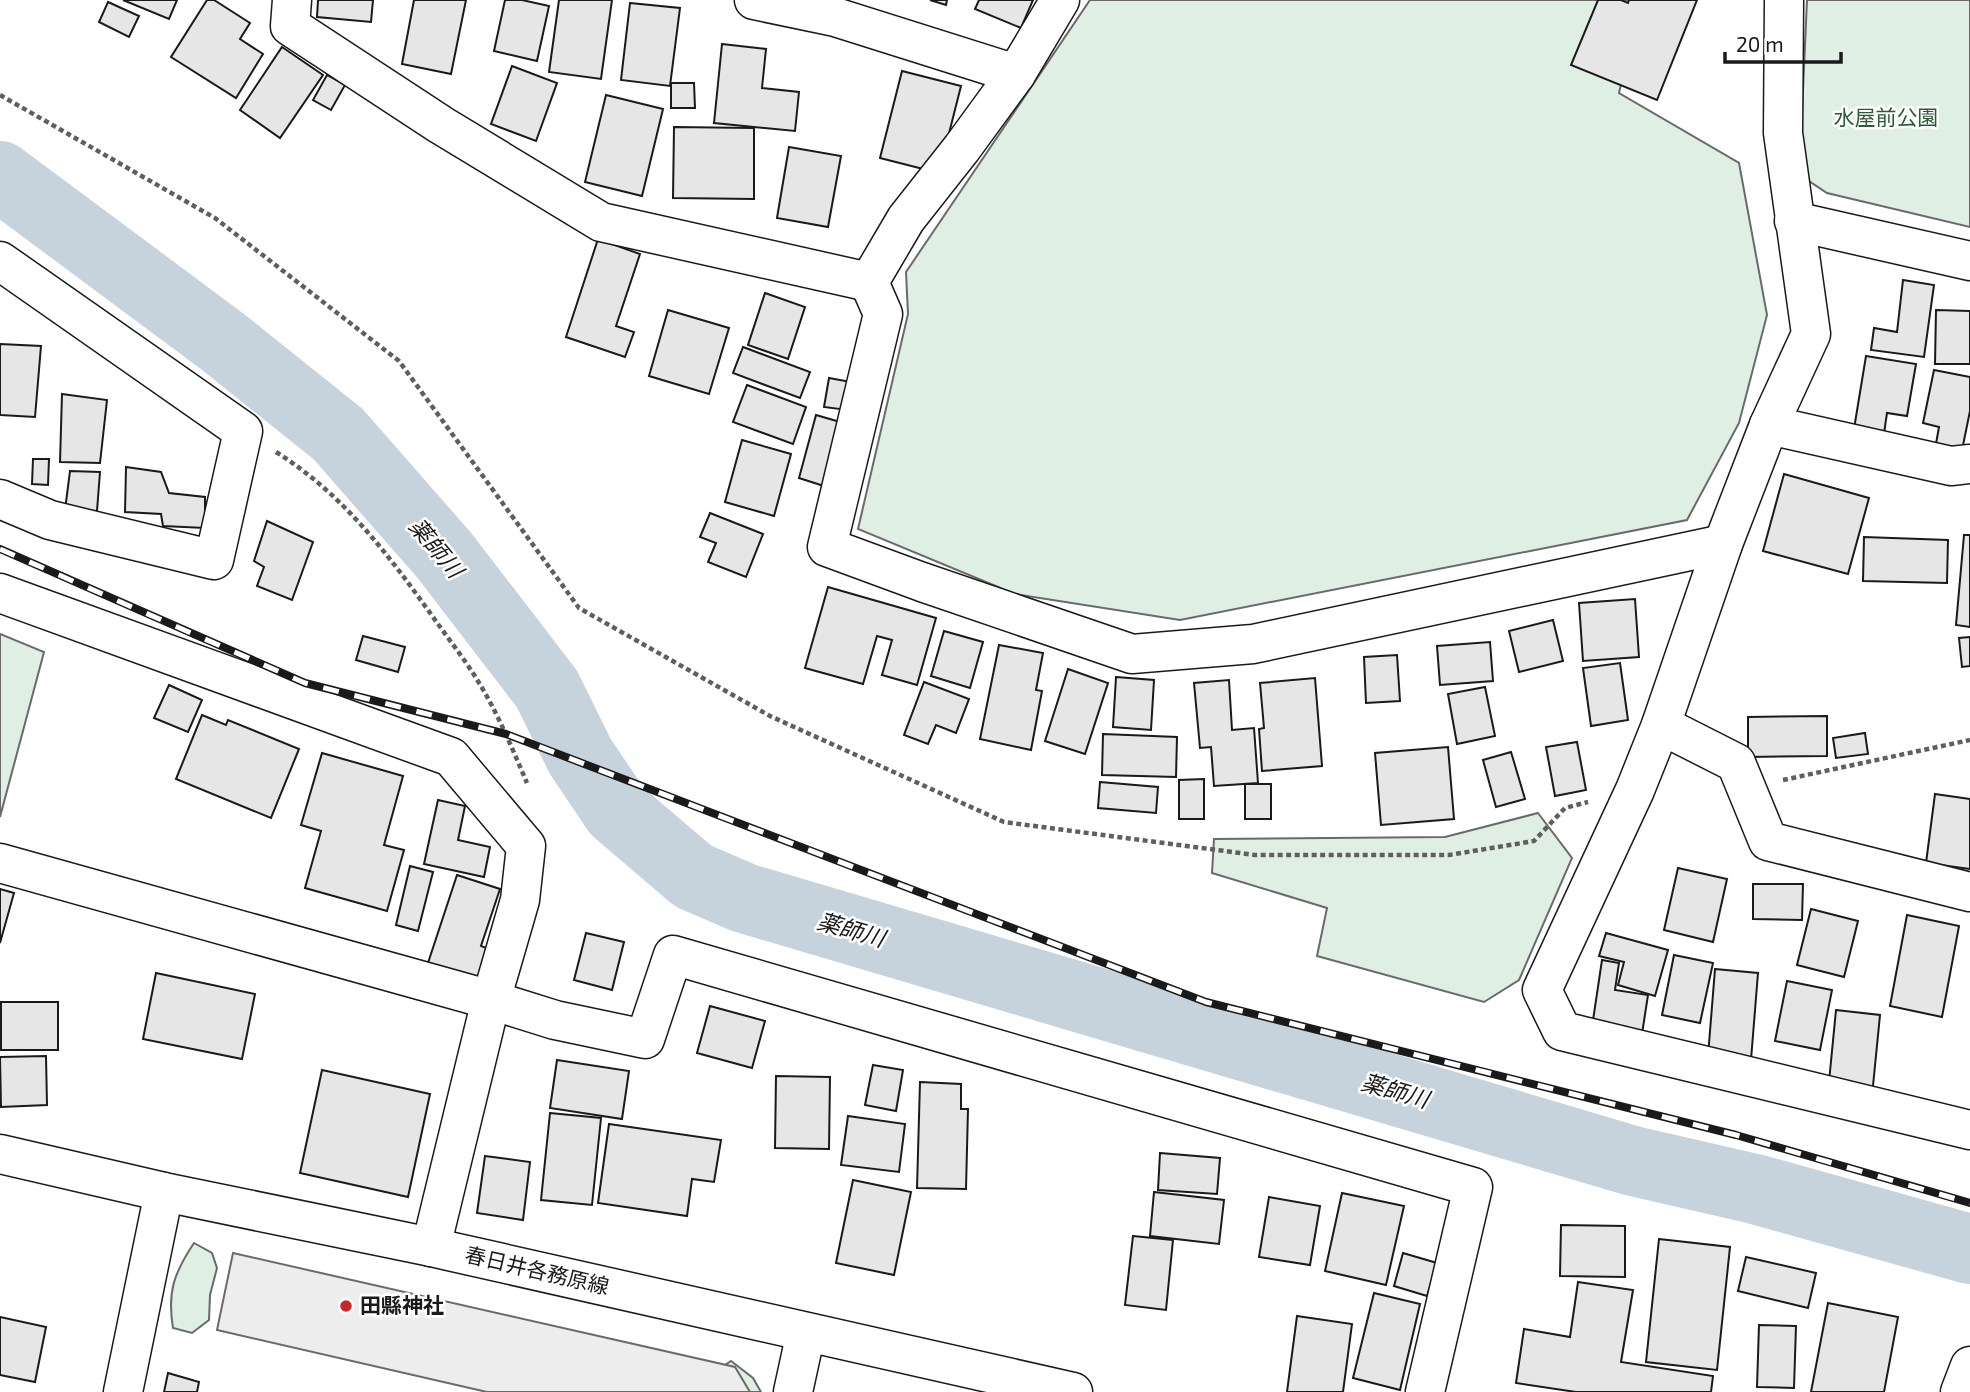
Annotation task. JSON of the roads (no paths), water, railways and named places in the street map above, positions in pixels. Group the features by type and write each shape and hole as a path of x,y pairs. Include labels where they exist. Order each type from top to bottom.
{"street":[{"path":"292,0 290,26 441,125 601,222 869,282"},
{"path":"754,0 838,9 1016,74"},
{"path":"869,282 906,219 1016,74 1060,0"},
{"path":"1784,0 1783,133 1811,334 1769,425 1723,544 1661,725 1542,990 1562,1031 1970,1130"},
{"path":"1794,220 1970,261"},
{"path":"0,261 243,431 214,560 50,520 0,499"},
{"path":"869,282 883,314 827,547 1132,654 1253,643 1723,544"},
{"path":"1769,425 1951,466 1970,464"},
{"path":"0,593 451,757 526,846 520,900 491,1000 431,1247"},
{"path":"1661,725 1736,763 1768,841 1970,892"},
{"path":"0,863 555,1020 645,1039 673,955 1474,1187 1425,1392"},
{"name":"春日井各務原線","path":"0,1154 164,1192 431,1247 1073,1392"},
{"path":"123,1392 164,1192"},
{"path":"793,1392 806,1332"},
{"path":"1960,1392 1970,1366"}],"waterway":[{"name":"薬師川","path":"0,176 223,342 338,434 444,555 547,689 580,756 617,811 693,876 744,898 1633,1161 1755,1189 1970,1249"}],"railway":[{"path":"0,549 305,683 506,734 1206,1002 1736,1135 1970,1203"}],"place":[{"name":"田縣神社","path":"346,1306"}],"park label":[{"name":"水屋前公園","path":"1886,118"}]}
